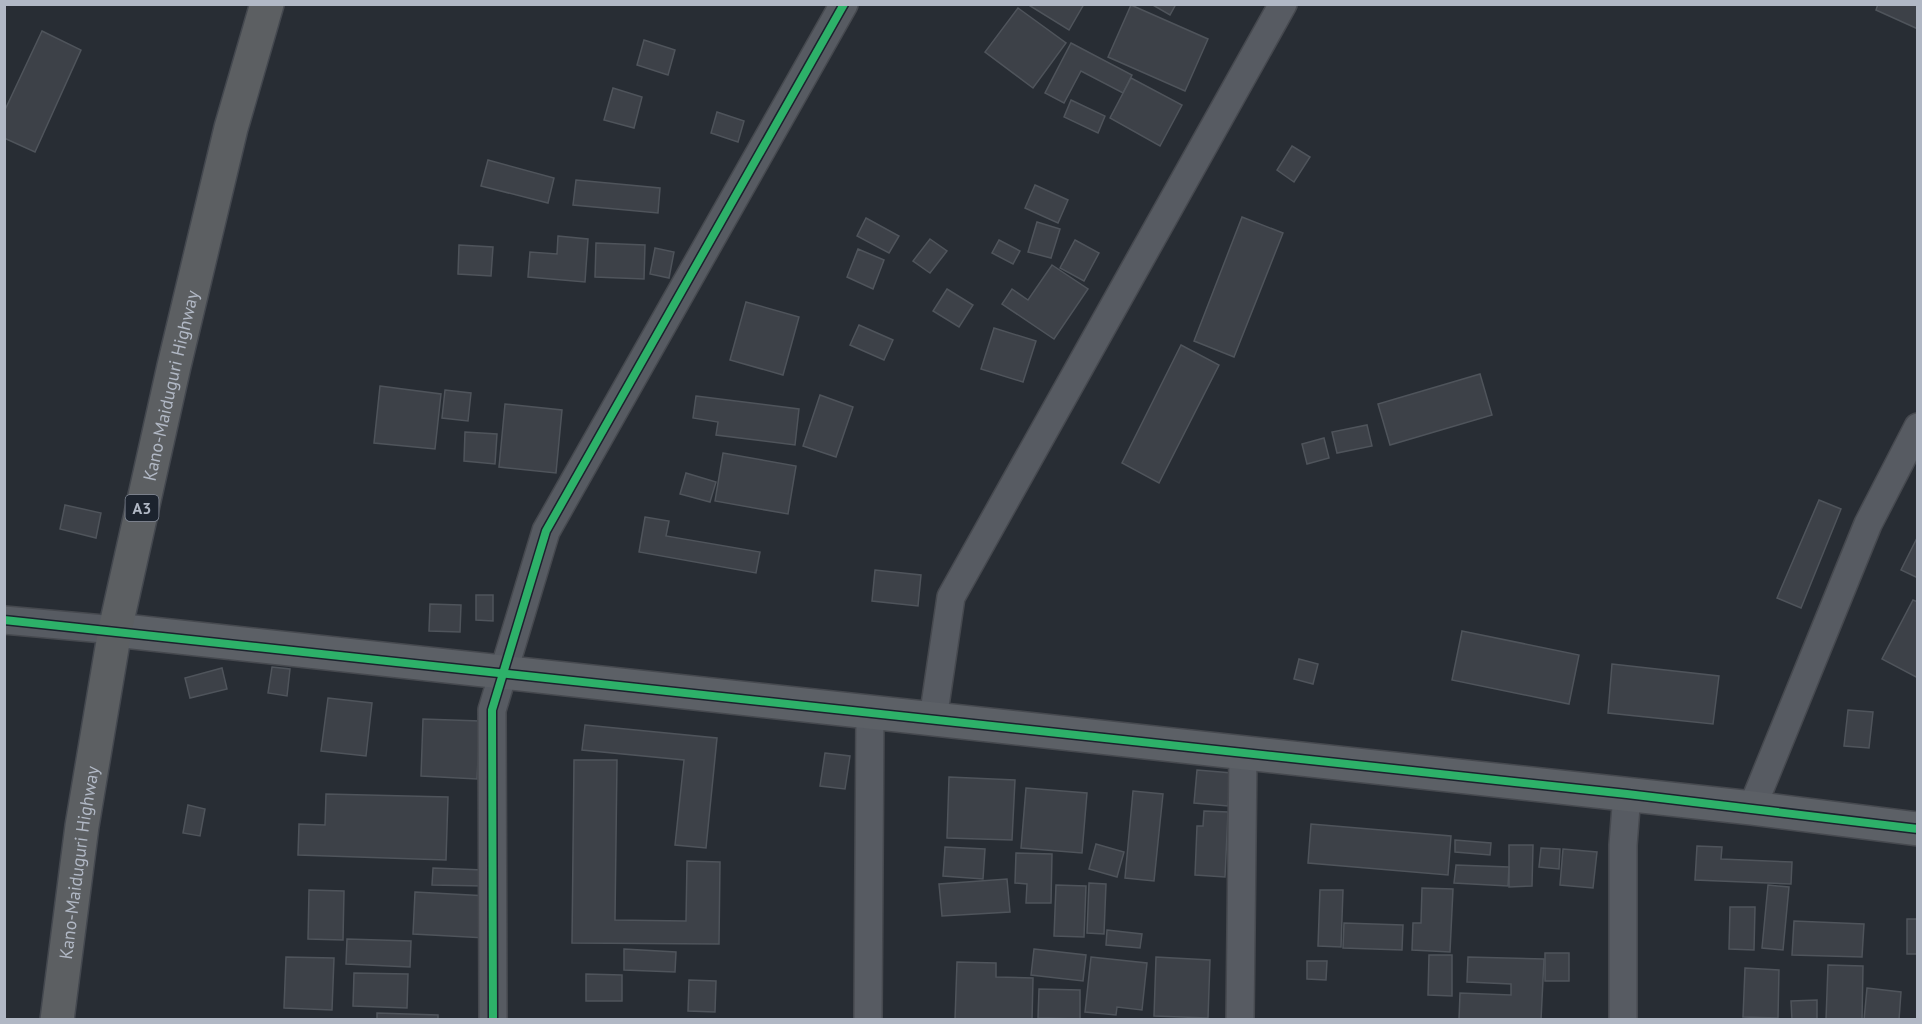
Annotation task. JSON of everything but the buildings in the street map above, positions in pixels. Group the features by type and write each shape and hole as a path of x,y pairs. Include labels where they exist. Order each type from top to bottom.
{"highway":[{"name":"Kano-Maiduguri Highway","path":"57,1020 82,826 115,630 231,128 267,4"}],"street":[{"path":"493,1020 492,710 546,531 844,4"},
{"path":"933,719 951,597 1283,4"},
{"path":"1752,808 1868,525 1917,427"},
{"path":"4,620 115,630 1627,794 1917,829"},
{"path":"868,1020 870,712"},
{"path":"1240,1020 1243,753"},
{"path":"1623,1020 1623,845 1627,794"}],"cycle path":[{"path":"493,1020 492,710 546,531 844,4"},
{"path":"4,620 1627,794 1918,829"}]}
